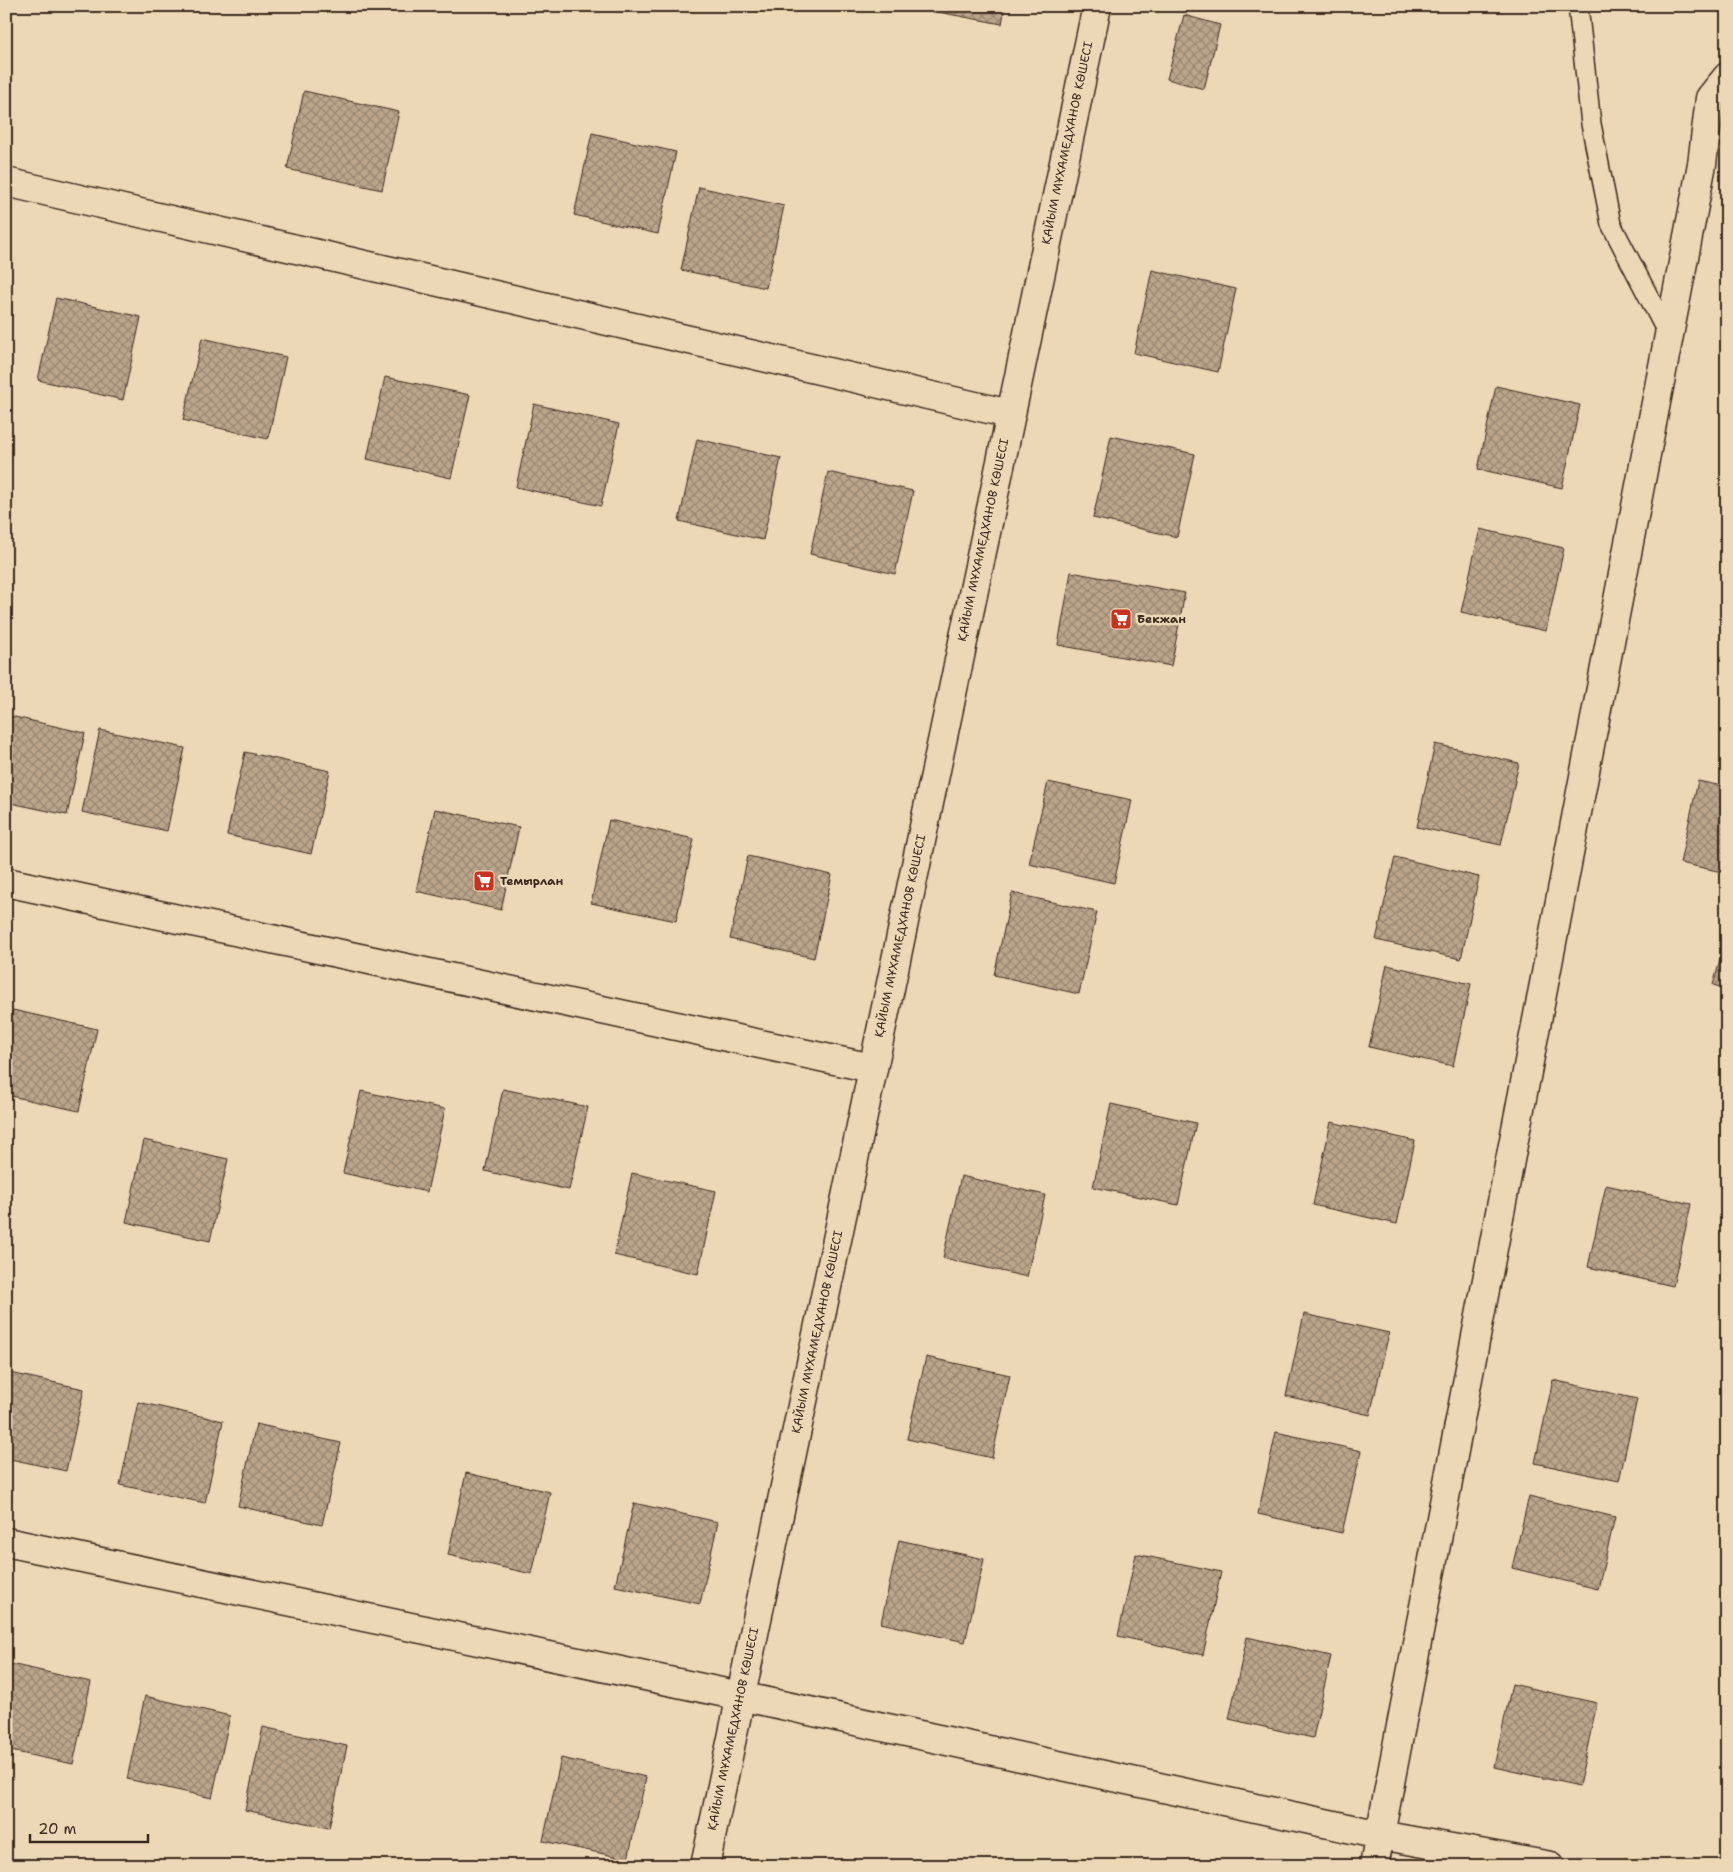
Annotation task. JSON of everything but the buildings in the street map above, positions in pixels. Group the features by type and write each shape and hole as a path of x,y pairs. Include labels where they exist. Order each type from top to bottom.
{"street":[{"name":"ҚАЙЫМ МҰХАМЕДХАНОВ КӨШЕСІ","path":"705,1866 1097,6"},
{"path":"1374,1866 1670,336 1702,164 1710,98 1727,77"},
{"path":"6,182 1010,414"},
{"path":"6,882 872,1068"},
{"path":"6,1542 740,1696 1380,1835 1551,1866"}],"lane":[{"path":"1578,6 1580,10 1592,124 1612,224 1670,336"}],"place":[{"name":"Бекжан","path":"1121,619"},
{"name":"Темырлан","path":"484,881"}]}
